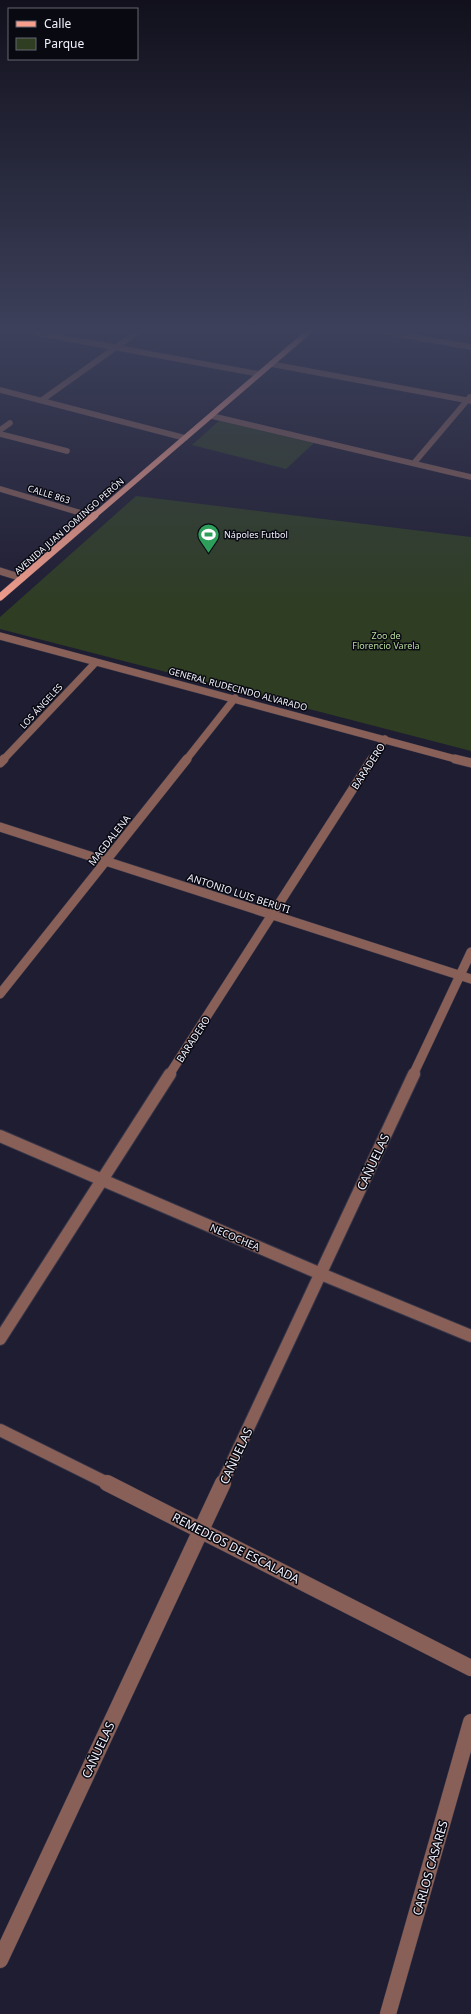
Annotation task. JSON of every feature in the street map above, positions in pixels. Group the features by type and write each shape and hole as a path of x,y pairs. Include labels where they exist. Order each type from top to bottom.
{"main road":[{"name":"AVENIDA JUAN DOMINGO PERÓN","path":"0,597 205,422"}],"street":[{"path":"125,422 185,438"},
{"path":"238,422 471,477"},
{"path":"414,463 450,422"},
{"path":"0,430 10,423"},
{"path":"0,434 67,452"},
{"name":"CALLE 863","path":"0,489 93,517"},
{"path":"0,570 22,578"},
{"name":"GENERAL RUDECINDO ALVARADO","path":"0,636 235,698 471,763"},
{"name":"LOS ÁNGELES","path":"0,763 96,662"},
{"name":"MAGDALENA","path":"0,994 235,698"},
{"name":"BARADERO","path":"0,1339 385,739"},
{"name":"ANTONIO LUIS BERUTI","path":"0,827 272,916 466,977"},
{"name":"CAÑUELAS","path":"0,1960 321,1274 466,977 471,952"},
{"name":"NECOCHEA","path":"0,1136 321,1274 471,1336"},
{"name":"REMEDIOS DE ESCALADA","path":"0,1430 201,1530 471,1668"},
{"name":"CARLOS CASARES","path":"388,2014 471,1722"}],"green space":[{"path":"218,422 229,422 315,442 286,469 192,445"},
{"name":"Zoo de Florencio Varela","path":"136,496 471,537 471,751 0,629 0,617"}],"place":[{"name":"Nápoles Futbol","path":"208,554"}]}
